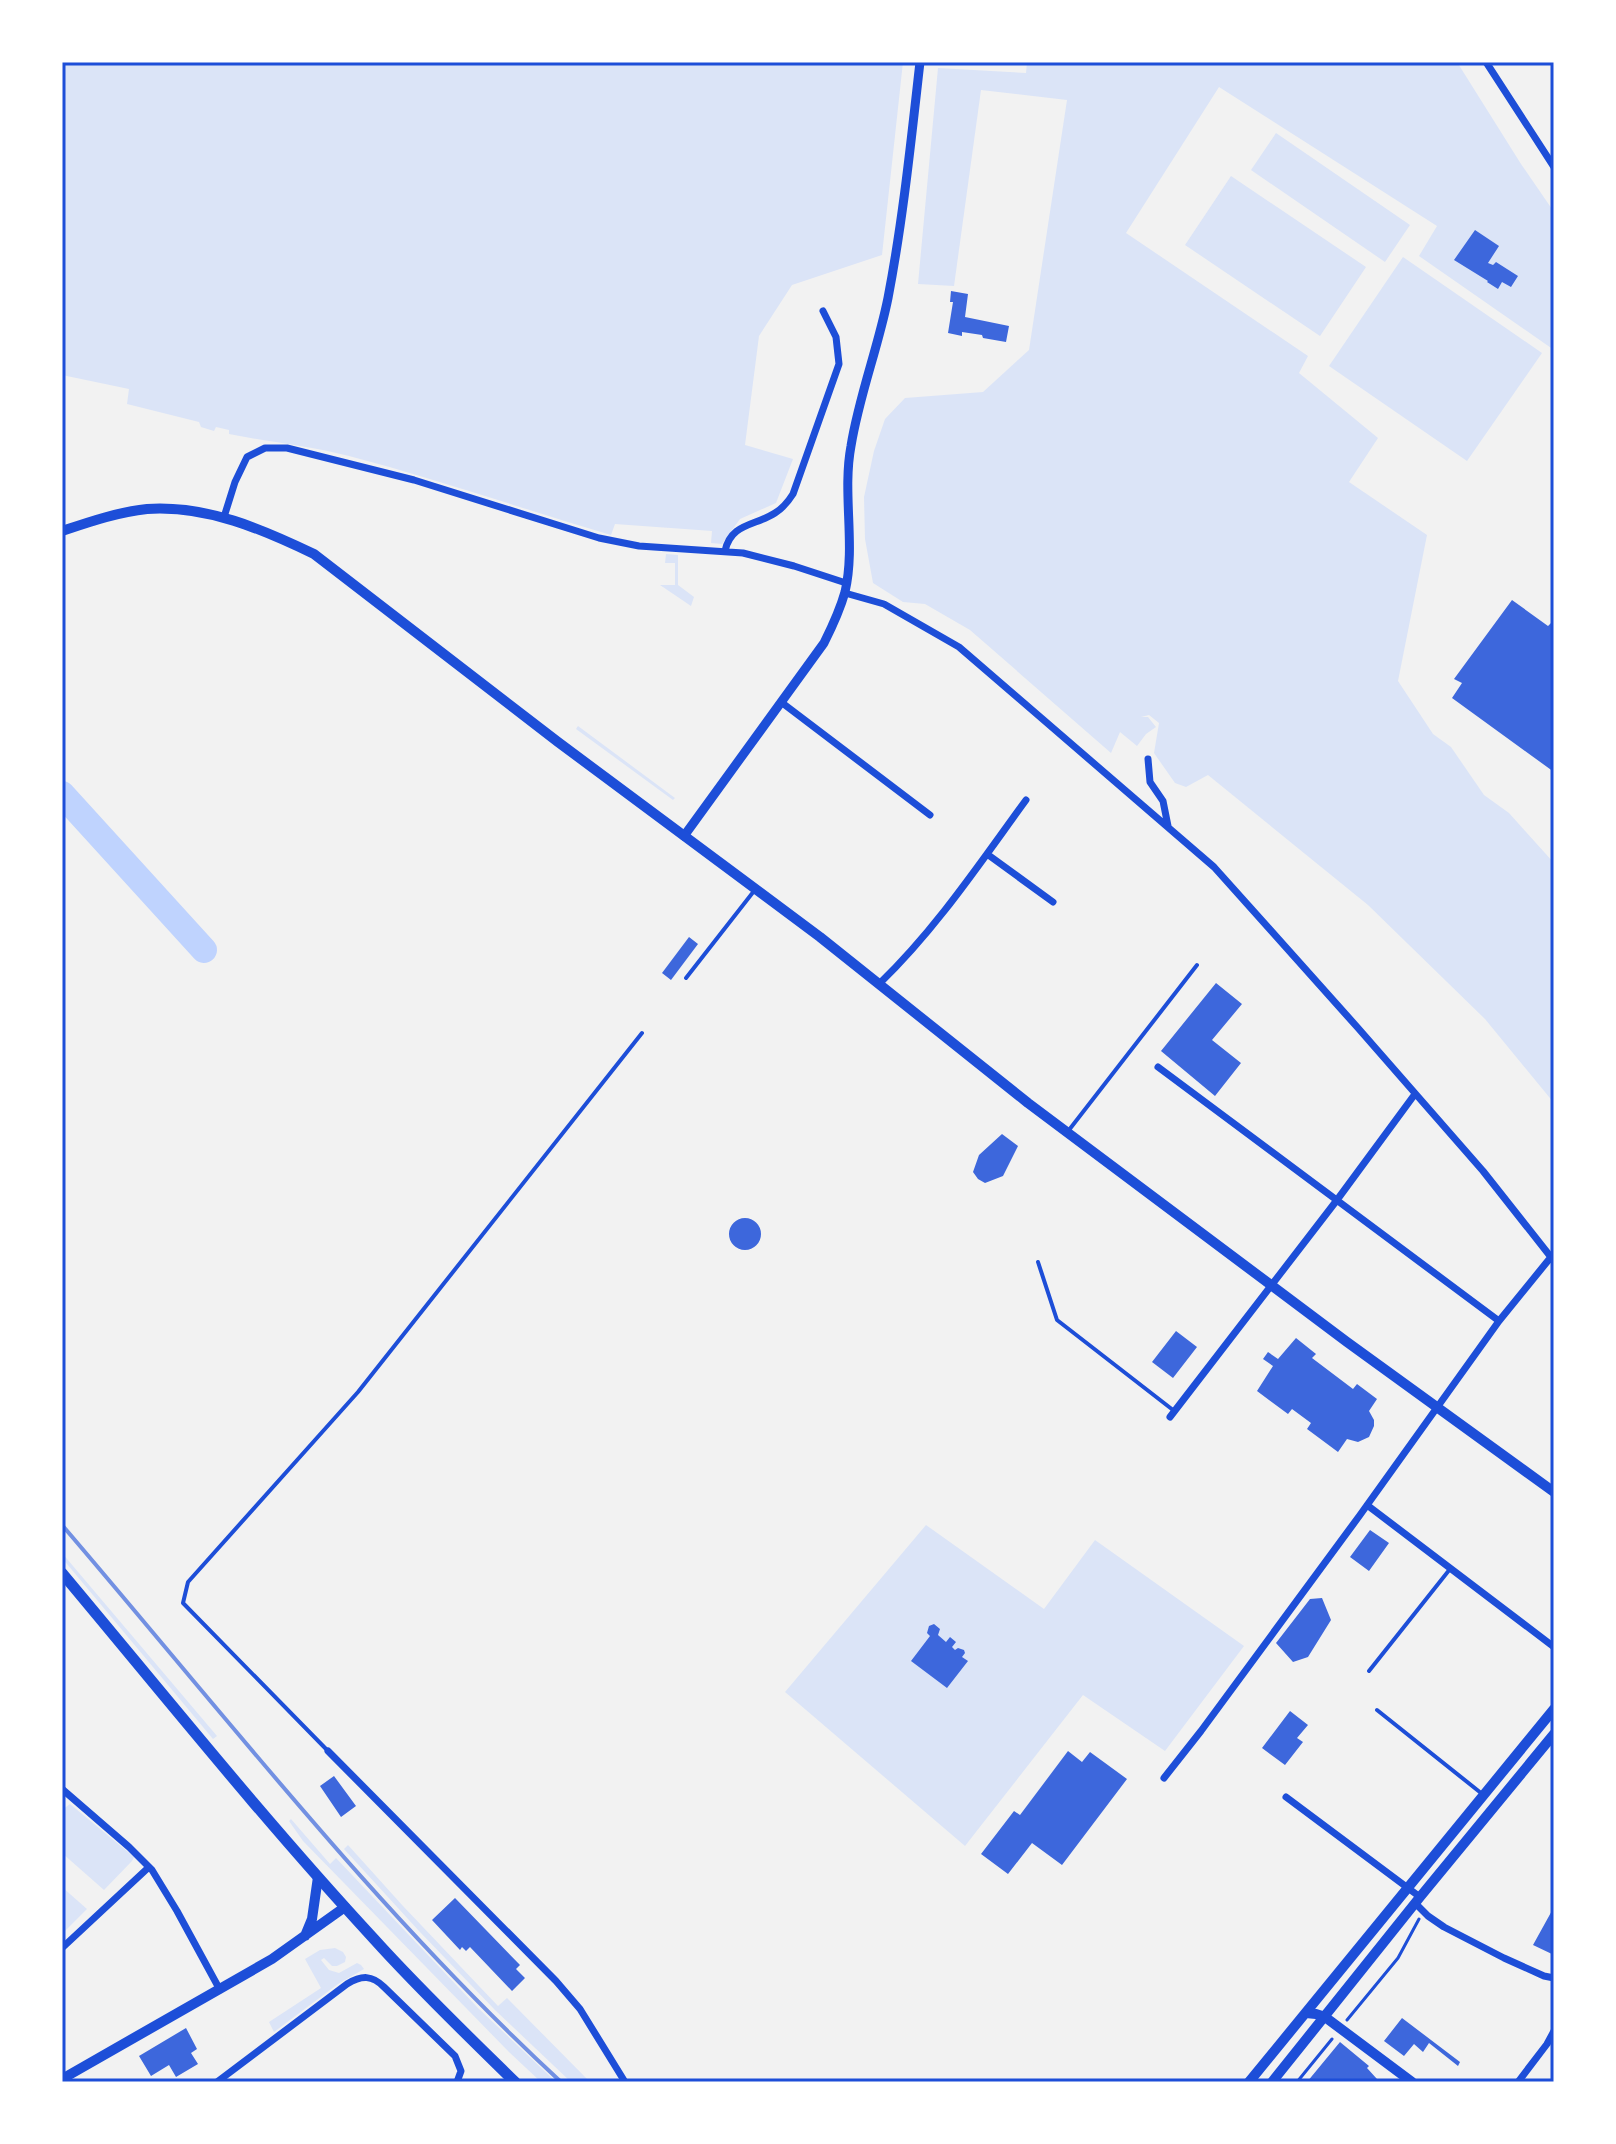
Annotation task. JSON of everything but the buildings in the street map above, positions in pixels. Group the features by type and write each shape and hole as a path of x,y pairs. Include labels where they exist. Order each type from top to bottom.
{"main road":[{"path":"62,531 145,509 178,509 224,517 269,532 314,554 558,742 880,983 1068,1132 1554,1492"},
{"path":"62,1573 318,1877 404,1972 515,2082"},
{"path":"1249,2082 1554,1709"},
{"path":"1272,2082 1554,1734"},
{"path":"304,1938 312,1919 318,1877"},
{"path":"62,2079 220,1990 304,1938 345,1907"},
{"path":"1306,2013 1325,2017 1412,2082"}],"street":[{"path":"684,836 824,643 846,588 849,459 890,284 920,62"},
{"path":"1486,62 1554,167"},
{"path":"725,551 733,533 773,515 785,506 793,494 839,364 836,337 823,311"},
{"path":"224,517 247,457 258,450 275,447 414,480 599,538 639,546 725,551 772,559 884,604 959,647 1214,867 1483,1171 1553,1259 1499,1321 1164,1778"},
{"path":"781,702 930,815"},
{"path":"1148,759 1150,782 1163,801 1168,826"},
{"path":"880,983 902,962 958,894 1026,800"},
{"path":"987,854 1053,902"},
{"path":"1158,1067 1499,1321"},
{"path":"1173,1414 1415,1094"},
{"path":"1367,1505 1553,1645"},
{"path":"328,1751 556,1981 580,2009 625,2082"},
{"path":"62,1789 149,1867 220,1990"},
{"path":"1286,1797 1408,1889 1428,1916 1444,1927 1504,1958 1554,1978"},
{"path":"62,1948 149,1867"},
{"path":"217,2082 347,1984 368,1977 380,1983 450,2050 461,2071 457,2082"},
{"path":"1518,2082 1554,2031"}],"lane":[{"path":"686,978 756,889"},
{"path":"1068,1132 1197,965"},
{"path":"328,1751 183,1603 188,1582 358,1392 642,1033"},
{"path":"1038,1262 1057,1320 1173,1414"},
{"path":"1369,1671 1450,1569"},
{"path":"1377,1710 1484,1795"}],"shaded area":[{"path":"62,62 903,62 882,255 792,285 759,336 745,445 793,459 776,503 740,519 722,544 711,543 712,531 615,524 611,535 349,456 229,434 229,430 216,427 214,431 201,427 199,422 127,404 129,389 62,375"},
{"path":"1027,62 1457,62 1554,212 1554,350 1419,256 1437,226 1219,87 1126,233 1308,356 1299,373 1378,438 1349,482 1427,535 1398,681 1433,734 1451,747 1484,795 1509,813 1554,863 1554,1103 1485,1019 1368,905 1208,775 1186,787 1175,783 1154,753 1159,723 1149,715 1141,717 1148,717 1156,727 1137,746 1120,732 1111,753 970,630 925,604 903,602 873,583 865,539 864,497 885,419 905,398 983,392 1029,350 1067,100 981,90 954,286 918,284 938,68 1026,73"},
{"path":"1276,133 1410,225 1385,262 1251,170"},
{"path":"1231,176 1366,267 1320,336 1185,245"},
{"path":"1403,257 1542,353 1467,461 1329,366"},
{"path":"666,554 678,555 678,585 694,597 691,606 660,585 675,585 675,563 665,563"},
{"path":"578,726 675,798 673,800 576,729"},
{"path":"926,1525 1044,1609 1095,1540 1244,1646 1165,1751 1083,1695 965,1846 785,1692"},
{"path":"62,1553 217,1736 213,1739 62,1558"},
{"path":"70,1804 134,1857 104,1890 62,1853 62,1810"},
{"path":"291,1819 330,1864 336,1858 478,2008 556,2082 541,2082 509,2052 303,1841 289,1821"},
{"path":"348,1845 498,2006 507,1998 590,2082 571,2082 495,2010 344,1849"},
{"path":"62,1887 87,1909 62,1934"},
{"path":"335,1948 343,1952 345,1962 332,1966 324,1958 321,1960 329,1970 339,1973 357,1963 364,1969 338,1984 274,2032 269,2022 321,1988 305,1959 320,1950"}],"waterway":[{"path":"62,794 204,950"}],"railway":[{"path":"62,1525 365,1881 493,2017 561,2082"}]}
